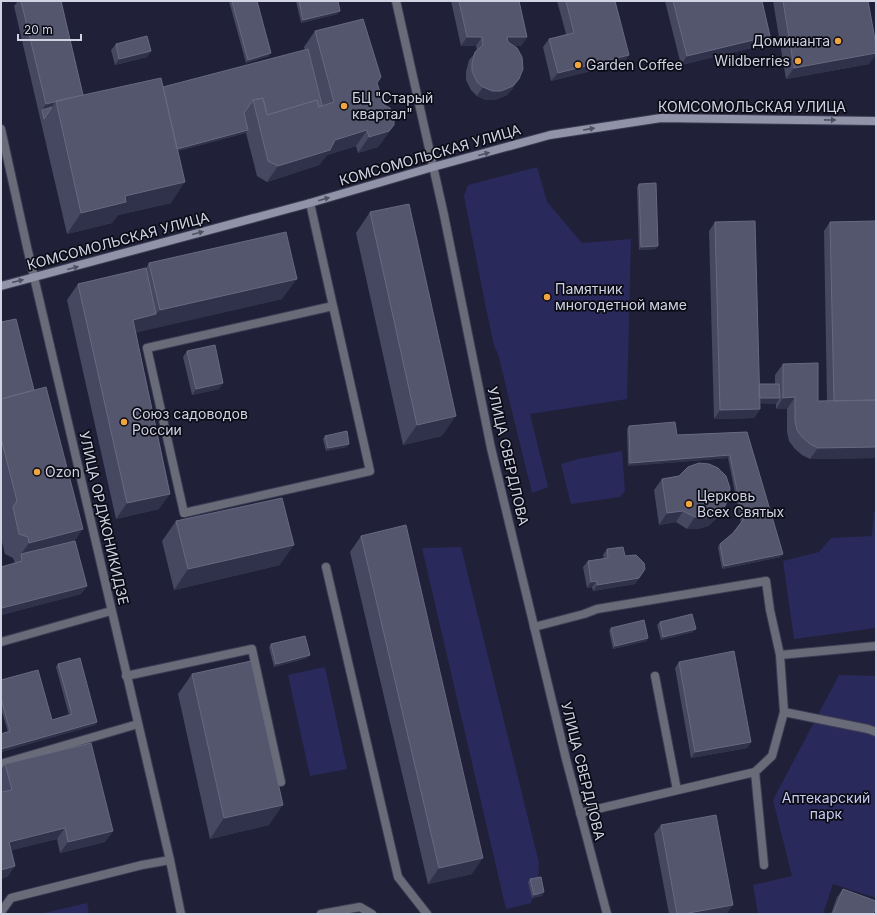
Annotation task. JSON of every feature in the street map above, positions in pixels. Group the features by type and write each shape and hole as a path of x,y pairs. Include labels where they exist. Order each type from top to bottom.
{"main road":[{"name":"КОМСОМОЛЬСКАЯ УЛИЦА","path":"1,286 310,203 550,135 661,118 876,120"}],"street":[{"name":"УЛИЦА СВЕРДЛОВА","path":"396,1 433,167 491,448 580,813 607,914"},
{"name":"УЛИЦА ОРДЖОНИКИДЗЕ","path":"1,129 126,676 170,860 180,914"},
{"path":"310,203 370,471 184,513 147,348 333,306"},
{"path":"326,567 398,877 427,914"},
{"path":"534,627 584,614 597,609 766,581 770,610 780,654 784,712 772,756 755,772 580,813"},
{"path":"1,642 111,610"},
{"path":"780,654 876,646"},
{"path":"126,676 252,649 281,782"},
{"path":"655,676 677,790"},
{"path":"784,712 868,729 876,732"},
{"path":"1,764 138,724"},
{"path":"755,772 764,865"},
{"path":"1,912 11,898 142,865 170,860"},
{"path":"321,914 360,907 372,914"}],"green space":[{"path":"537,167 547,202 582,243 631,239 627,399 530,414 548,487 532,493 498,354 494,345 464,196 468,185"},
{"path":"622,451 625,491 620,497 571,504 561,464 578,459"},
{"path":"874,512 876,512 876,628 794,639 783,561 819,552 831,538 872,536"},
{"path":"461,547 539,863 538,882 531,903 506,909 422,548"},
{"path":"325,667 347,769 310,776 288,675"},
{"name":"Аптекарский парк","path":"839,675 876,676 876,898 833,884 823,914 758,914 753,885 792,876 773,800"},
{"path":"87,903 89,914 40,914"}],"building":[{"path":"21,1 61,1 83,95 46,104"},
{"path":"232,1 257,1 271,53 248,60"},
{"path":"299,1 338,1 340,11 303,20"},
{"path":"459,1 519,1 527,37 507,37 508,42 517,48 522,57 523,69 519,79 513,86 501,91 492,91 483,87 477,82 472,71 472,63 475,52 483,45 482,37 467,37"},
{"path":"566,1 615,1 629,55 558,73 549,39 574,33"},
{"path":"673,1 762,1 770,36 687,56"},
{"path":"783,1 868,1 876,45 876,53 794,68"},
{"name":"БЦ \"Старый квартал\"","path":"363,19 381,77 377,83 384,105 390,108 394,117 394,125 389,131 369,137 367,130 335,140 330,150 278,166 268,161 253,100 263,98 267,115 317,100 319,107 334,102 315,31"},
{"path":"147,36 151,51 119,59 116,44"},
{"path":"308,49 322,105 319,107 317,100 267,115 263,98 253,100 244,113 248,130 177,149 163,87"},
{"path":"161,78 185,182 125,196 126,202 81,213 56,101"},
{"path":"52,107 44,119 42,110"},
{"path":"656,183 658,246 641,247 639,184"},
{"path":"409,204 456,416 417,425 370,212"},
{"path":"755,221 760,409 720,410 715,222"},
{"path":"876,221 876,400 834,401 830,222"},
{"path":"286,232 297,279 160,310 149,263"},
{"path":"146,268 156,314 133,320 170,494 127,503 78,284"},
{"path":"16,319 34,390 1,399 1,322"},
{"path":"215,345 223,383 196,389 187,351"},
{"path":"818,363 818,401 876,400 876,447 818,448 810,444 797,430 795,421 795,397 783,398 783,364"},
{"path":"759,384 779,384 780,398 759,398"},
{"path":"46,387 83,529 29,543 28,537 19,534 13,507 17,501 1,438 1,399"},
{"path":"675,422 677,435 747,432 783,554 724,566 720,544 733,533 743,520 730,455 630,463 629,426"},
{"path":"347,431 349,444 328,448 325,436"},
{"name":"Церковь Всех Святых","path":"699,463 709,464 718,468 726,476 730,488 729,497 725,506 716,515 706,518 695,517 683,511 667,513 662,479 679,476 688,467"},
{"path":"282,498 294,545 188,569 176,521"},
{"path":"406,525 483,858 439,868 361,536"},
{"path":"75,541 87,586 2,608 1,567 22,561 21,554"},
{"path":"623,547 625,556 636,555 644,563 645,569 639,578 597,585 597,581 591,582 588,561 608,558 607,549"},
{"path":"692,614 696,629 663,637 660,622"},
{"path":"644,620 648,638 615,646 611,628"},
{"path":"305,636 310,655 276,664 271,644"},
{"path":"734,651 751,742 695,752 679,662"},
{"path":"80,658 97,722 1,749 1,734 10,731 1,698 1,680 38,670 52,720 72,714 58,664"},
{"path":"251,661 283,805 224,818 192,674"},
{"path":"91,743 113,831 68,842 65,828 9,842 15,866 1,870 1,792 12,790 5,764"},
{"path":"716,815 733,905 677,914 661,825"},
{"path":"541,877 544,892 534,895 530,879"},
{"path":"843,889 876,901 876,907 873,914 833,914"}],"place":[{"name":"Доминанта","path":"838,41"},
{"name":"Wildberries","path":"798,61"},
{"name":"Garden Coffee","path":"578,65"},
{"name":"БЦ \"Старый квартал\"","path":"344,106"},
{"name":"Памятник многодетной маме","path":"547,297"},
{"name":"Союз садоводов России","path":"124,422"},
{"name":"Ozon","path":"37,472"},
{"name":"Церковь Всех Святых","path":"689,504"}]}
